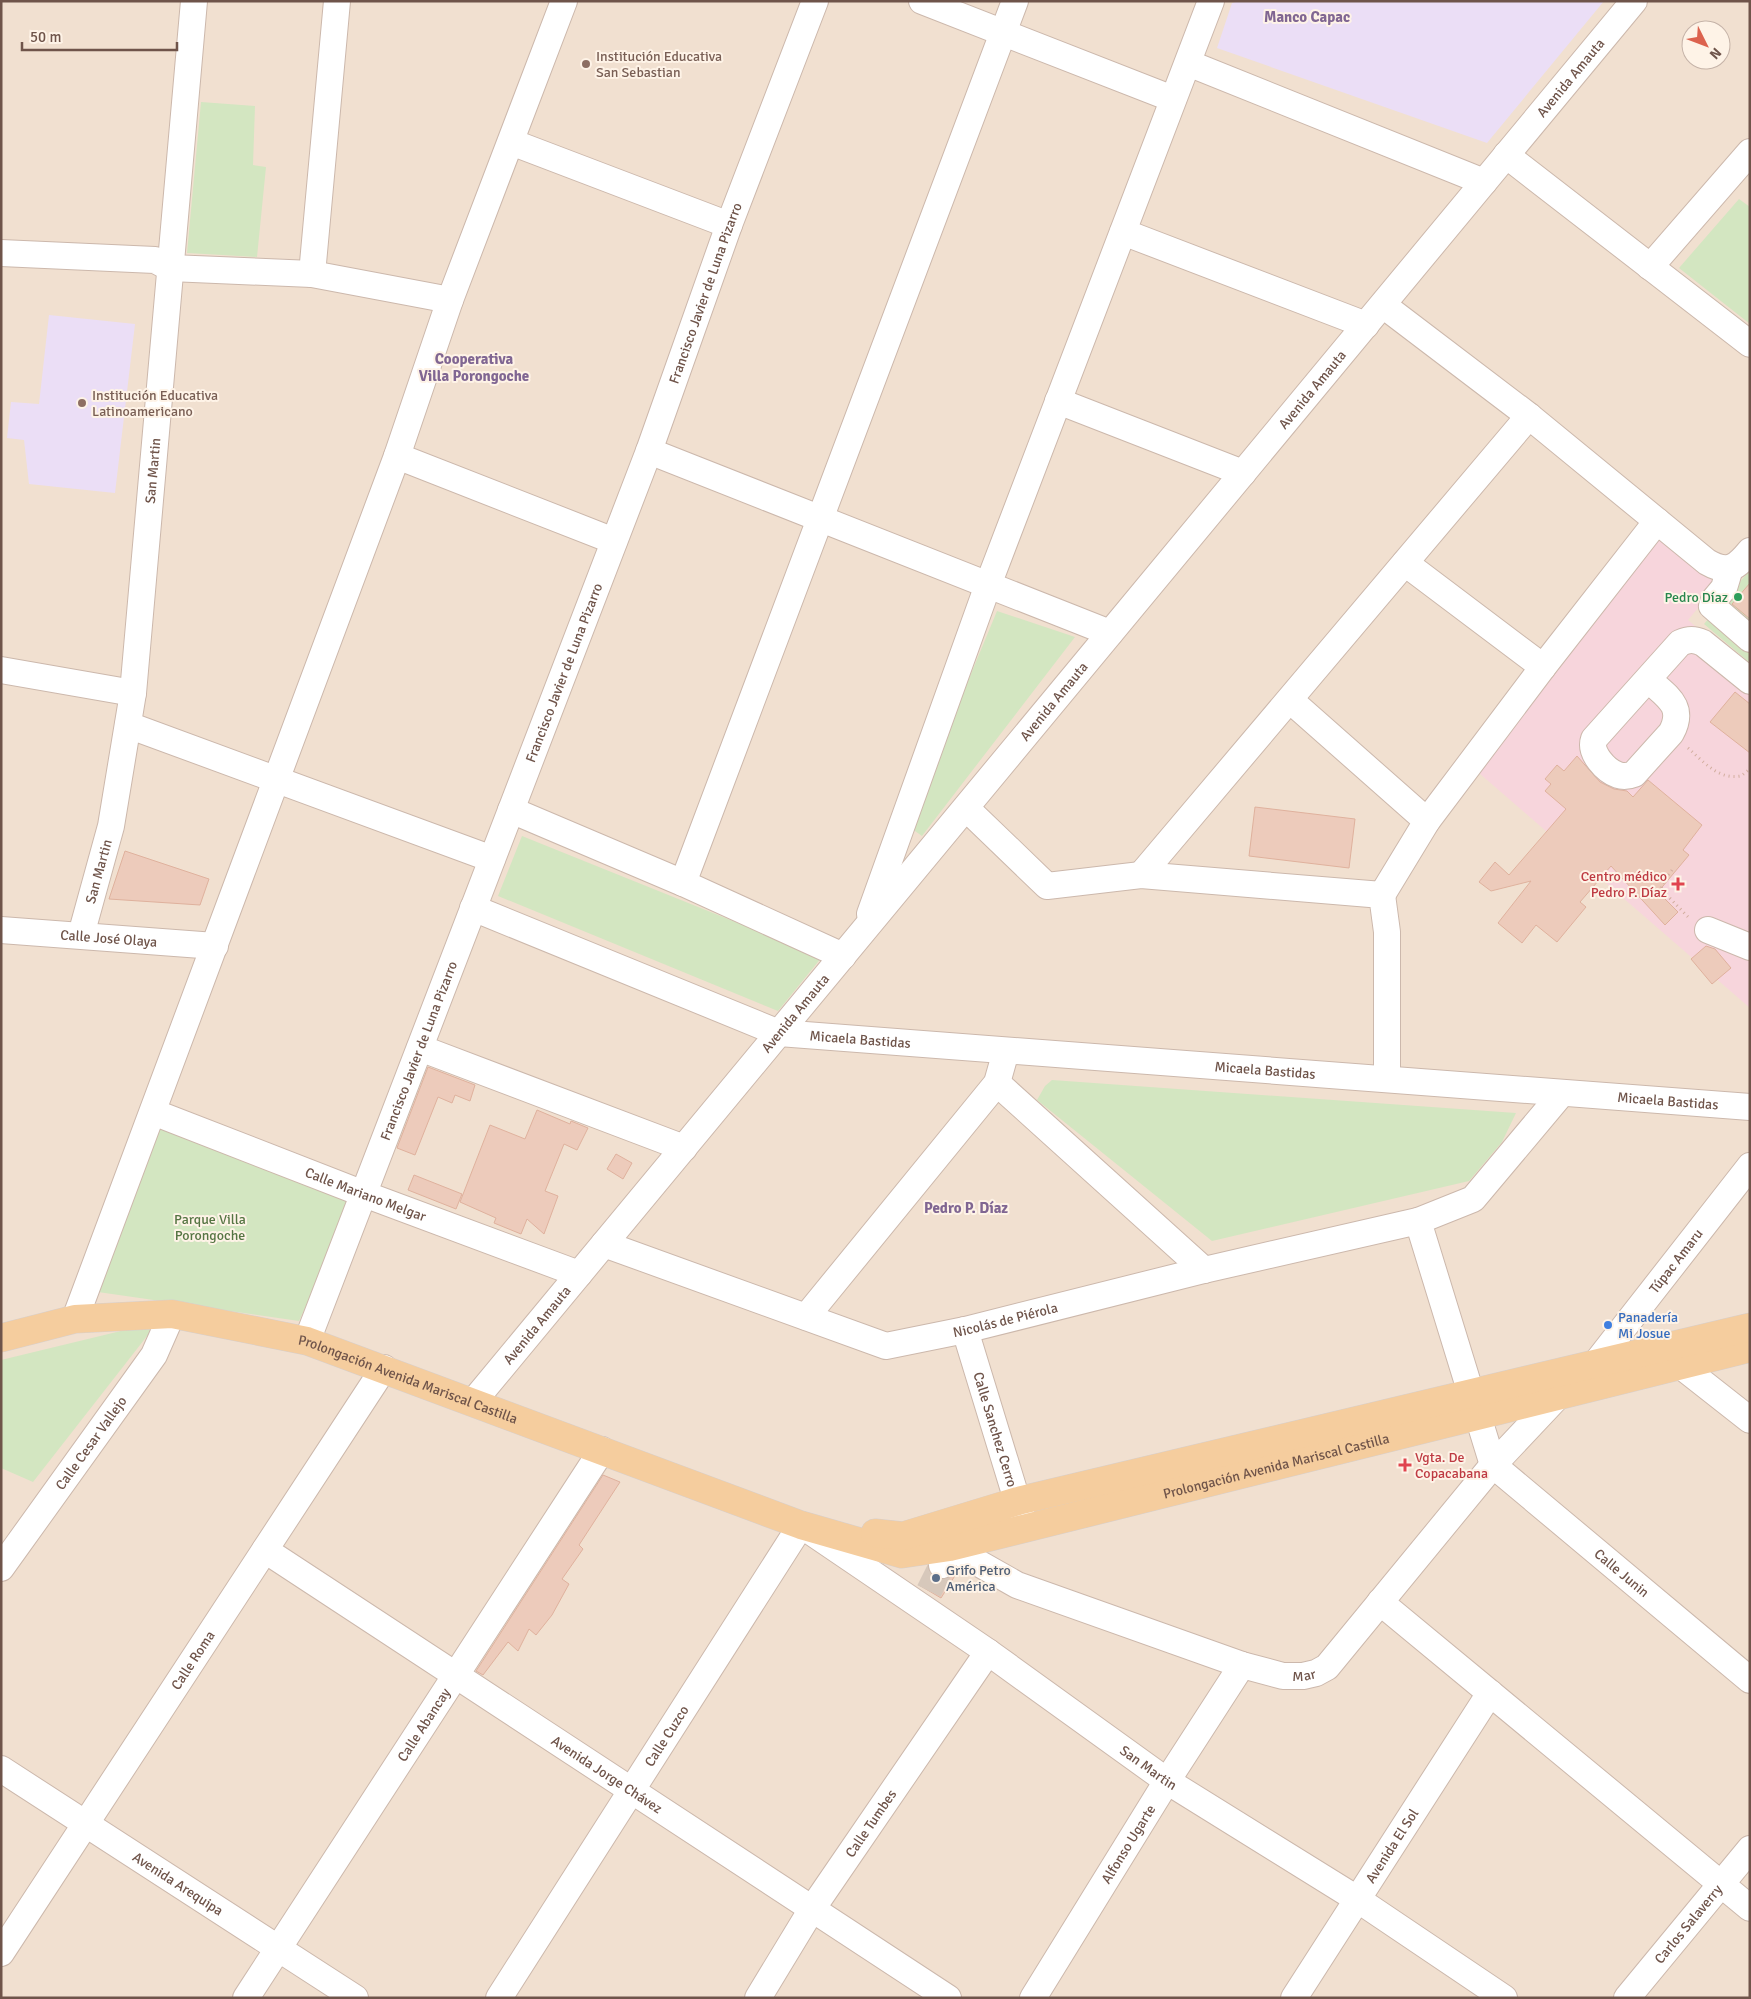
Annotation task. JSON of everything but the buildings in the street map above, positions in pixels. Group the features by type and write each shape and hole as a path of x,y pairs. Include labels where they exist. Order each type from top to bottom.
{"main road":[{"name":"Prolongación Avenida Mariscal Castilla","path":"1,1338 76,1319 172,1314 307,1341 384,1368 801,1525 902,1554 946,1556 1025,1528 1474,1404 1596,1363 1750,1348"},
{"name":"Prolongación Avenida Mariscal Castilla","path":"801,1525 903,1536 1018,1501 1474,1404 1557,1397 1750,1327"}],"street":[{"name":"San Martin","path":"81,936 110,826 133,693 194,1"},
{"path":"312,274 337,1"},
{"path":"76,1319 397,456 450,300 564,1"},
{"name":"Francisco Javier de Luna Pizarro","path":"307,1341 649,450 730,225 815,1"},
{"path":"922,1 1173,98"},
{"path":"683,883 1015,1"},
{"path":"864,930 988,585 1211,1"},
{"name":"Avenida Amauta","path":"473,1402 1634,1"},
{"path":"1188,63 1484,182"},
{"path":"511,142 730,225"},
{"path":"1650,267 1741,177 1750,152"},
{"path":"1506,155 1750,344"},
{"path":"1124,232 1366,325"},
{"path":"1,253 155,260 170,268 312,274 450,300"},
{"path":"1382,305 1529,416 1707,562 1718,568 1730,568 1737,565 1750,550"},
{"path":"1058,401 1243,473"},
{"path":"1142,875 1529,416"},
{"path":"649,450 1110,633"},
{"path":"397,456 614,541"},
{"path":"1387,1079 1387,932 1382,895 1427,821 1543,667 1657,521"},
{"path":"1405,563 1543,667"},
{"path":"1730,568 1724,588 1714,600 1712,606 1750,639"},
{"path":"1648,680 1672,702 1677,710 1678,717 1671,732 1634,774 1626,777 1617,775 1598,760 1593,752 1594,739 1680,643 1695,640 1703,643 1750,681"},
{"path":"1,670 133,693"},
{"path":"1290,700 1427,821"},
{"path":"128,725 492,859"},
{"path":"966,808 1047,886 1142,875 1382,895"},
{"path":"511,810 683,883 843,956"},
{"name":"Micaela Bastidas","path":"473,908 779,1033 1750,1107"},
{"name":"Calle José Olaya","path":"1,930 215,946"},
{"path":"1708,930 1750,947"},
{"path":"420,1048 684,1148"},
{"path":"806,1317 997,1083 1006,1051"},
{"path":"997,1083 1204,1270"},
{"name":"Nicolás de Piérola","path":"604,1244 886,1346 965,1330 1204,1270 1418,1221 1473,1199 1562,1093"},
{"name":"Calle Mariano Melgar","path":"153,1112 364,1194 579,1274"},
{"name":"Túpac Amaru","path":"1557,1397 1596,1363 1749,1168"},
{"path":"1418,1221 1493,1465"},
{"name":"Calle Cesar Vallejo","path":"1,1568 154,1355 172,1314"},
{"name":"Calle Sanchez Cerro","path":"965,1330 1025,1528"},
{"path":"1676,1355 1750,1420"},
{"name":"Calle Roma","path":"1,1953 384,1368"},
{"name":"Mar","path":"946,1556 1018,1585 1242,1665 1283,1676 1303,1676 1316,1673 1327,1667 1493,1465 1557,1397"},
{"name":"Calle Abancay","path":"246,1998 602,1450"},
{"name":"Calle Junin","path":"1493,1465 1750,1680"},
{"name":"San Martin","path":"801,1525 926,1599 988,1652 1167,1781 1357,1899 1504,1998"},
{"name":"Calle Cuzco","path":"499,1998 801,1525"},
{"name":"Avenida Jorge Chávez","path":"265,1550 948,1998"},
{"path":"1380,1602 1750,1908"},
{"name":"Calle Tumbes","path":"758,1998 812,1909 988,1652"},
{"name":"Alfonso Ugarte","path":"1033,1998 1167,1781 1242,1665"},
{"name":"Avenida El Sol","path":"1294,1998 1490,1693"},
{"name":"Avenida Arequipa","path":"1,1768 355,1998"},
{"name":"Carlos Salaverry","path":"1627,1998 1750,1849"}],"path":[{"path":"1671,732 1718,774 1735,777 1745,774 1750,769"},
{"path":"1672,870 1662,884 1661,889 1688,918 1708,930"}],"shaded area":[{"path":"1,1 1750,1 1750,1998 1,1998"},
{"path":"1239,1 1604,1 1487,143 1217,48 1232,3"},
{"name":"Institución Educativa Latinoamericano","path":"49,315 135,324 115,493 29,484 24,440 7,438 11,402 39,404"},
{"name":"Centro médico Pedro P. Díaz","path":"1660,535 1717,585 1688,620 1750,673 1750,1008 1464,760"}],"green space":[{"path":"201,102 255,106 253,165 266,167 257,257 187,253"},
{"path":"1739,199 1750,207 1750,324 1679,268"},
{"name":"Pedro Díaz","path":"1750,570 1750,663 1704,624"},
{"path":"997,611 1075,637 922,836 908,826"},
{"path":"522,836 822,957 778,1011 498,896"},
{"path":"1052,1080 1516,1113 1502,1142 1469,1181 1212,1241 1037,1100 1045,1086"},
{"name":"Parque Villa Porongoche","path":"161,1124 357,1196 299,1321 98,1292"},
{"path":"158,1322 33,1482 1,1468 1,1360"}],"tunnel":[{"path":"929,1591 942,1565"}],"place":[{"name":"Institución Educativa San Sebastian","path":"586,64"},
{"name":"Institución Educativa Latinoamericano","path":"82,403"},
{"name":"Pedro Díaz","path":"1738,597"},
{"name":"Centro médico Pedro P. Díaz","path":"1678,884"},
{"name":"Panadería Mi Josue","path":"1608,1325"},
{"name":"Vgta. De Copacabana","path":"1405,1465"},
{"name":"Grifo Petro América","path":"936,1578"}],"district":[{"name":"Manco Capac","path":"1307,17"},
{"name":"Cooperativa Villa Porongoche","path":"474,368"},
{"name":"Pedro P. Díaz","path":"966,1208"}]}
